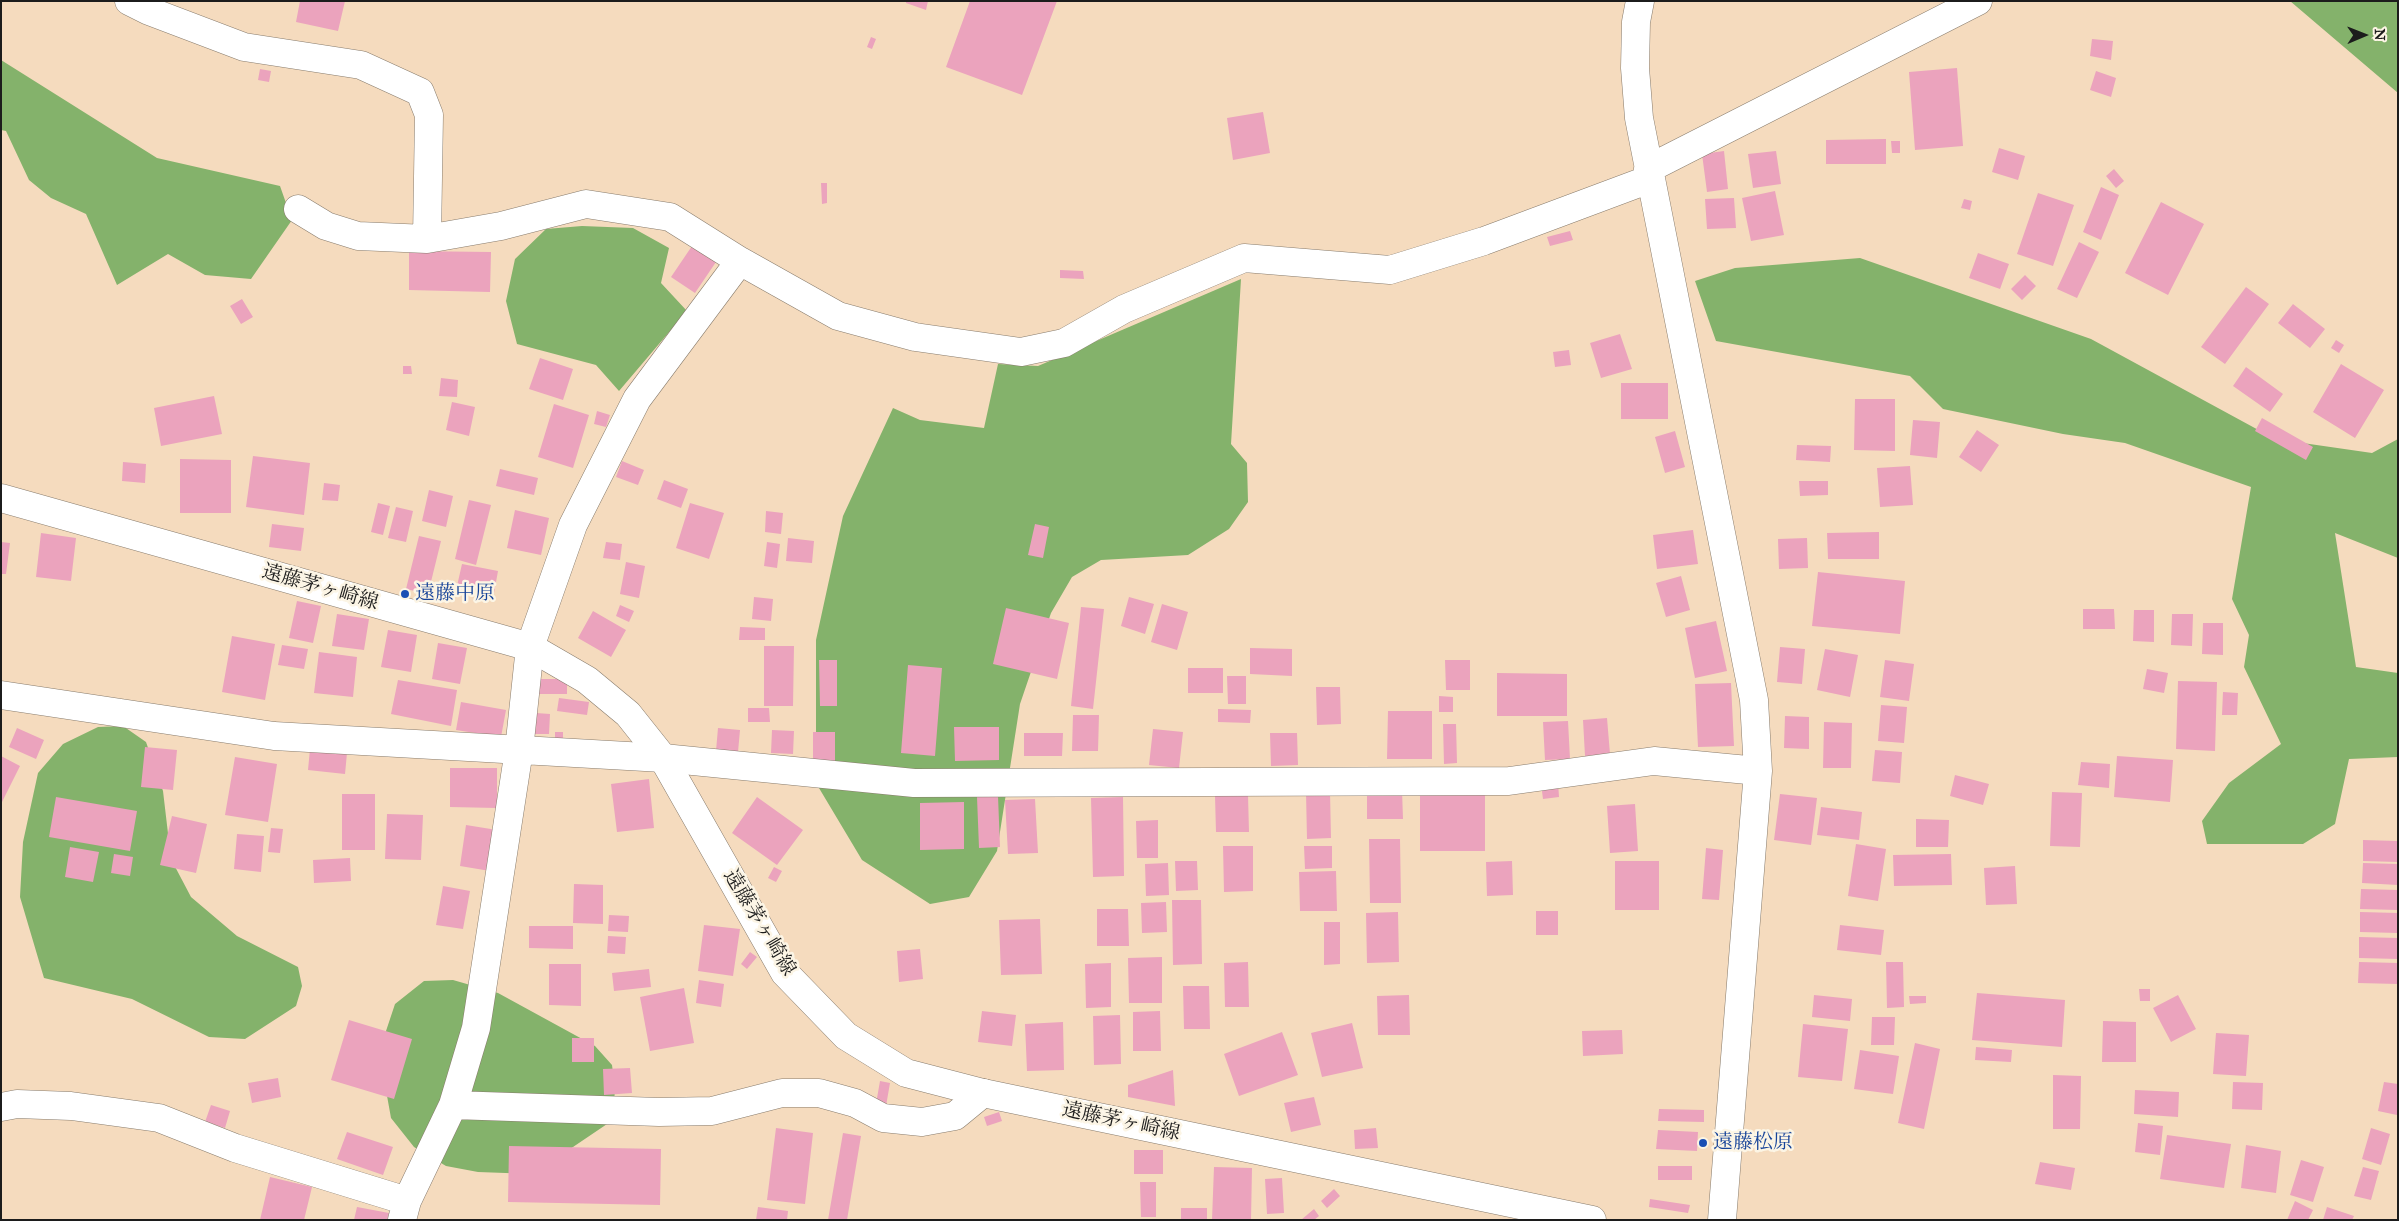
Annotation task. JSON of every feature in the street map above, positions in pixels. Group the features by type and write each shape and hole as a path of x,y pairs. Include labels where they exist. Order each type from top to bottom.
{"street":[{"path":"129,1 149,11 244,47 361,65 420,92 429,115 427,239"},
{"path":"1640,1 1636,22 1635,68 1639,118 1754,700 1758,771 1722,1220"},
{"path":"298,210 326,226 358,236 427,239 501,226 586,204 670,218 740,261 838,316 915,336 1021,352 1064,343 1124,309 1244,258 1390,270 1484,240 1649,174 1978,1"},
{"path":"1,1107 17,1104 71,1106 159,1118 404,1210 452,1105 476,1028 519,750 530,647 573,525 637,399 740,261"},
{"name":"遠藤茅ヶ崎線","path":"1,498 530,647 587,680 628,714 663,758 785,973 846,1036 906,1073 983,1093 1592,1220"},
{"path":"1,695 274,736 663,758 914,783 1509,781 1654,761 1758,771"},
{"path":"452,1105 659,1112 712,1111 782,1092 820,1093 854,1103 883,1118 922,1122 955,1116 983,1093"}],"green space":[{"path":"2290,1 2398,1 2398,93"},
{"path":"1,60 157,158 280,186 292,220 251,279 205,275 168,254 117,285 86,214 51,198 29,180 6,131 1,130"},
{"path":"582,226 633,228 669,248 661,283 687,311 619,391 596,365 517,344 506,301 515,259 546,229"},
{"path":"1860,258 2091,339 2275,439 2372,453 2398,439 2398,558 2335,533 2356,667 2398,673 2398,757 2349,759 2335,824 2303,844 2207,844 2202,821 2229,783 2281,744 2244,667 2249,635 2232,599 2251,487 2125,443 2063,434 1943,409 1910,376 1716,341 1695,281 1735,268"},
{"path":"1241,279 1231,444 1247,463 1248,502 1229,529 1188,555 1101,560 1072,577 1051,613 1020,704 997,851 969,897 930,904 862,860 816,783 816,640 843,516 893,408 920,420 984,428 998,364 1038,366"},
{"path":"123,726 146,742 163,791 171,859 191,897 237,936 298,967 302,986 296,1006 245,1039 209,1037 132,999 44,978 20,897 23,842 38,773 63,744 98,727"},
{"path":"453,980 498,993 595,1046 612,1065 615,1088 613,1120 533,1174 478,1172 446,1166 414,1147 391,1118 384,1079 383,1040 395,1004 424,981"}],"building":[{"path":"300,1 345,1 338,31 296,22"},
{"path":"906,1 928,1 926,10 906,3"},
{"path":"970,1 1057,1 1022,95 946,67"},
{"path":"871,37 876,39 872,49 867,47"},
{"path":"2092,39 2113,41 2111,60 2090,56"},
{"path":"1957,68 1963,146 1915,150 1909,72"},
{"path":"260,69 271,71 269,82 258,80"},
{"path":"2096,71 2116,78 2111,97 2090,90"},
{"path":"1263,112 1270,153 1233,160 1227,118"},
{"path":"1886,139 1886,164 1826,164 1826,140"},
{"path":"1891,141 1900,141 1900,153 1892,153"},
{"path":"1999,148 2025,156 2018,180 1992,172"},
{"path":"1724,151 1728,189 1707,192 1702,154"},
{"path":"1776,151 1781,184 1753,188 1748,154"},
{"path":"2114,169 2124,181 2116,188 2106,176"},
{"path":"821,183 827,183 827,203 822,204"},
{"path":"2101,187 2119,195 2101,240 2083,232"},
{"path":"1775,191 1784,235 1751,241 1742,198"},
{"path":"2038,193 2074,205 2053,266 2017,254"},
{"path":"1734,198 1736,228 1707,229 1705,199"},
{"path":"1964,199 1972,201 1970,210 1961,208"},
{"path":"2161,202 2204,224 2168,295 2125,273"},
{"path":"1570,231 1573,240 1550,246 1547,237"},
{"path":"2079,242 2099,252 2077,298 2057,289"},
{"path":"692,246 716,262 695,293 671,277"},
{"path":"409,251 491,252 490,292 409,290"},
{"path":"1978,253 2009,264 2000,289 1969,278"},
{"path":"1060,270 1083,271 1084,279 1060,278"},
{"path":"2025,275 2036,286 2022,300 2011,289"},
{"path":"2246,287 2269,304 2225,364 2201,347"},
{"path":"242,299 253,317 241,324 230,306"},
{"path":"2293,304 2325,329 2310,348 2278,323"},
{"path":"1620,334 1632,369 1601,378 1590,343"},
{"path":"2336,340 2344,345 2339,353 2331,348"},
{"path":"1569,350 1571,365 1555,367 1553,352"},
{"path":"540,358 573,369 563,400 529,389"},
{"path":"2341,364 2384,390 2355,438 2313,412"},
{"path":"403,366 411,366 412,374 403,374"},
{"path":"2246,367 2283,394 2270,412 2233,386"},
{"path":"441,378 458,380 457,397 439,396"},
{"path":"1621,383 1668,383 1668,419 1621,419"},
{"path":"214,396 222,434 161,446 154,408"},
{"path":"1855,399 1895,399 1895,451 1854,450"},
{"path":"452,402 475,407 469,436 446,430"},
{"path":"554,404 589,415 573,468 538,457"},
{"path":"597,411 610,415 606,427 594,424"},
{"path":"2262,418 2313,447 2306,460 2255,431"},
{"path":"1913,420 1940,422 1937,458 1910,455"},
{"path":"1977,430 1999,445 1981,472 1959,457"},
{"path":"1675,431 1685,467 1665,473 1655,437"},
{"path":"1797,445 1831,446 1830,462 1796,460"},
{"path":"253,456 310,463 304,515 246,507"},
{"path":"180,459 231,460 231,513 180,513"},
{"path":"622,461 644,470 638,485 616,477"},
{"path":"123,462 146,464 145,483 122,481"},
{"path":"1910,466 1913,505 1880,507 1877,468"},
{"path":"500,469 538,478 534,495 496,486"},
{"path":"664,480 688,489 681,508 657,499"},
{"path":"1799,481 1828,481 1828,495 1800,496"},
{"path":"324,483 340,485 338,501 322,500"},
{"path":"429,490 453,496 446,527 422,521"},
{"path":"469,500 491,505 476,565 455,559"},
{"path":"378,503 390,506 383,535 371,532"},
{"path":"690,503 724,513 709,559 676,548"},
{"path":"396,507 413,511 406,542 388,538"},
{"path":"515,510 549,518 541,555 507,548"},
{"path":"766,511 783,513 781,534 765,532"},
{"path":"272,524 304,528 301,551 269,547"},
{"path":"1035,524 1049,527 1043,558 1028,555"},
{"path":"1693,530 1698,564 1657,569 1653,535"},
{"path":"1879,532 1879,559 1828,559 1827,533"},
{"path":"41,533 76,538 71,581 36,577"},
{"path":"419,536 441,541 428,594 406,589"},
{"path":"788,538 814,541 812,563 786,561"},
{"path":"1807,538 1808,568 1779,569 1778,539"},
{"path":"1,542 10,543 6,574 1,574"},
{"path":"606,542 622,544 620,560 603,558"},
{"path":"767,542 780,544 777,568 764,566"},
{"path":"626,562 645,566 639,598 620,594"},
{"path":"462,564 498,571 494,593 457,586"},
{"path":"1818,572 1905,581 1900,634 1812,626"},
{"path":"1681,576 1690,610 1666,617 1656,583"},
{"path":"754,597 773,599 771,621 752,619"},
{"path":"1129,597 1154,604 1145,634 1121,626"},
{"path":"297,601 321,606 313,643 289,638"},
{"path":"1162,604 1188,612 1177,650 1151,642"},
{"path":"620,605 634,611 629,622 616,616"},
{"path":"1081,607 1104,609 1093,709 1071,706"},
{"path":"1006,608 1069,623 1057,679 993,664"},
{"path":"2083,609 2114,609 2115,629 2083,629"},
{"path":"2134,610 2154,610 2154,642 2133,641"},
{"path":"593,611 626,630 611,657 578,638"},
{"path":"337,614 369,619 364,650 332,646"},
{"path":"2172,614 2193,614 2192,646 2171,645"},
{"path":"1716,621 1727,671 1695,678 1685,628"},
{"path":"2203,623 2223,623 2223,655 2202,654"},
{"path":"740,627 765,628 765,640 739,640"},
{"path":"388,630 417,635 411,672 381,667"},
{"path":"232,636 275,644 265,700 222,692"},
{"path":"438,643 467,648 460,684 432,679"},
{"path":"282,645 308,649 304,669 278,665"},
{"path":"764,646 794,646 793,706 764,706"},
{"path":"1780,647 1805,649 1802,684 1777,682"},
{"path":"1250,648 1292,649 1292,676 1250,674"},
{"path":"1825,649 1858,655 1850,697 1817,690"},
{"path":"319,652 357,657 353,697 314,693"},
{"path":"819,660 837,660 837,706 820,706"},
{"path":"1445,660 1470,660 1470,690 1446,690"},
{"path":"1885,660 1914,664 1909,701 1880,697"},
{"path":"908,665 942,668 935,756 901,753"},
{"path":"1188,668 1223,668 1223,693 1188,693"},
{"path":"2147,669 2168,673 2164,693 2143,689"},
{"path":"1497,673 1567,674 1567,716 1497,716"},
{"path":"1227,676 1246,676 1246,704 1228,704"},
{"path":"539,679 567,679 567,694 539,694"},
{"path":"398,680 457,690 451,726 391,714"},
{"path":"2178,681 2217,682 2215,751 2176,749"},
{"path":"1731,683 1734,746 1698,747 1695,684"},
{"path":"1316,687 1340,687 1341,724 1317,725"},
{"path":"2223,692 2238,693 2237,715 2222,715"},
{"path":"1439,696 1453,697 1453,712 1439,712"},
{"path":"559,698 589,702 587,715 557,711"},
{"path":"461,702 506,710 501,737 456,730"},
{"path":"1881,705 1907,707 1904,743 1878,741"},
{"path":"748,708 769,708 770,722 748,722"},
{"path":"1218,709 1251,710 1250,723 1218,722"},
{"path":"1388,711 1432,711 1432,759 1387,759"},
{"path":"536,713 550,714 549,734 535,734"},
{"path":"1073,715 1099,715 1098,751 1072,751"},
{"path":"1785,716 1809,717 1809,749 1784,748"},
{"path":"1607,718 1610,754 1585,756 1583,720"},
{"path":"1568,721 1570,759 1545,760 1543,722"},
{"path":"1824,722 1852,723 1851,768 1823,768"},
{"path":"1443,724 1456,724 1457,763 1444,764"},
{"path":"954,727 999,727 999,760 955,761"},
{"path":"17,728 44,740 36,759 9,747"},
{"path":"718,728 740,730 738,752 716,751"},
{"path":"1153,729 1183,732 1179,768 1149,765"},
{"path":"772,730 794,731 793,754 771,753"},
{"path":"555,732 563,732 563,742 555,742"},
{"path":"813,732 835,732 835,763 813,763"},
{"path":"1024,733 1063,733 1062,756 1024,756"},
{"path":"1270,733 1297,733 1298,765 1271,766"},
{"path":"145,747 177,750 173,790 141,787"},
{"path":"310,749 347,753 345,774 308,770"},
{"path":"1875,750 1902,752 1900,783 1872,781"},
{"path":"1,756 20,766 1,804"},
{"path":"2117,756 2173,760 2170,802 2114,797"},
{"path":"235,757 277,764 268,822 225,815"},
{"path":"2081,762 2110,764 2109,788 2078,785"},
{"path":"450,768 497,768 497,808 450,807"},
{"path":"1955,775 1989,784 1983,805 1950,796"},
{"path":"649,779 654,828 617,832 611,784"},
{"path":"1558,782 1559,797 1543,799 1541,784"},
{"path":"1402,790 1403,819 1367,819 1367,791"},
{"path":"1306,792 1330,792 1331,838 1307,839"},
{"path":"2052,792 2082,793 2080,847 2050,846"},
{"path":"342,794 375,794 375,850 342,850"},
{"path":"1420,794 1485,794 1485,851 1420,851"},
{"path":"1780,794 1817,798 1811,845 1774,840"},
{"path":"1248,795 1249,832 1216,832 1215,796"},
{"path":"998,796 1000,847 979,848 977,797"},
{"path":"56,797 137,811 130,851 49,837"},
{"path":"757,797 803,830 777,865 732,833"},
{"path":"1123,797 1124,876 1093,877 1091,798"},
{"path":"1035,799 1038,853 1008,854 1005,800"},
{"path":"964,802 964,849 920,850 920,803"},
{"path":"1635,804 1638,851 1610,853 1607,806"},
{"path":"1821,807 1862,812 1859,840 1817,835"},
{"path":"387,814 423,815 421,860 385,859"},
{"path":"172,816 207,824 196,873 160,865"},
{"path":"1916,819 1949,820 1948,847 1916,847"},
{"path":"1158,820 1158,858 1137,858 1136,821"},
{"path":"466,825 497,830 490,871 460,866"},
{"path":"271,828 283,829 280,853 268,852"},
{"path":"237,834 264,836 261,872 234,869"},
{"path":"1369,839 1400,839 1401,903 1370,903"},
{"path":"2363,840 2398,841 2398,862 2363,861"},
{"path":"1856,844 1886,849 1878,901 1848,896"},
{"path":"1223,846 1253,846 1253,891 1224,892"},
{"path":"1304,846 1332,846 1332,868 1305,869"},
{"path":"70,847 99,852 93,882 65,877"},
{"path":"1706,848 1723,850 1719,900 1702,899"},
{"path":"114,854 133,857 130,876 111,873"},
{"path":"1951,854 1952,885 1894,886 1893,855"},
{"path":"350,858 351,881 314,883 313,860"},
{"path":"1175,861 1197,861 1198,890 1176,891"},
{"path":"1512,861 1513,895 1487,896 1486,862"},
{"path":"1615,861 1659,861 1659,910 1615,910"},
{"path":"1168,863 1169,895 1146,896 1145,864"},
{"path":"2363,863 2398,864 2398,885 2362,883"},
{"path":"2015,866 2017,904 1986,905 1984,868"},
{"path":"774,867 782,871 776,882 768,878"},
{"path":"1336,871 1337,911 1300,911 1299,872"},
{"path":"574,884 603,885 603,924 573,923"},
{"path":"443,886 470,891 463,929 436,925"},
{"path":"2361,889 2398,890 2398,910 2360,909"},
{"path":"1172,900 1201,900 1202,964 1173,965"},
{"path":"1166,902 1167,932 1142,933 1141,903"},
{"path":"1097,909 1128,909 1129,946 1097,946"},
{"path":"1536,911 1558,911 1558,935 1536,935"},
{"path":"1398,912 1399,962 1367,963 1366,913"},
{"path":"2360,912 2398,913 2398,933 2360,932"},
{"path":"609,915 629,916 628,932 608,931"},
{"path":"1040,919 1042,974 1001,975 999,920"},
{"path":"1324,922 1340,922 1340,964 1324,965"},
{"path":"704,925 740,929 733,976 698,971"},
{"path":"1840,925 1884,930 1881,955 1837,950"},
{"path":"529,926 573,926 573,949 529,948"},
{"path":"608,936 626,937 625,954 607,953"},
{"path":"2359,937 2398,938 2398,959 2359,958"},
{"path":"920,949 923,979 899,982 897,951"},
{"path":"750,952 757,957 747,969 741,964"},
{"path":"1162,957 1162,1003 1129,1003 1128,958"},
{"path":"1248,962 1249,1007 1225,1007 1224,963"},
{"path":"1886,962 1903,962 1904,1007 1887,1008"},
{"path":"2359,962 2398,963 2398,984 2358,983"},
{"path":"1111,963 1111,1007 1086,1008 1085,964"},
{"path":"549,964 581,964 581,1006 549,1005"},
{"path":"649,969 651,987 614,991 612,973"},
{"path":"699,980 724,984 721,1007 696,1003"},
{"path":"1183,986 1209,986 1210,1029 1184,1029"},
{"path":"684,988 694,1043 650,1051 640,997"},
{"path":"2139,989 2150,989 2150,1001 2140,1001"},
{"path":"1977,993 2065,1000 2062,1047 1972,1040"},
{"path":"1409,995 1410,1035 1378,1035 1377,996"},
{"path":"1814,995 1852,999 1850,1021 1812,1017"},
{"path":"2178,995 2196,1029 2171,1042 2153,1008"},
{"path":"1909,996 1926,996 1926,1003 1910,1004"},
{"path":"982,1011 1016,1015 1012,1046 978,1042"},
{"path":"1160,1011 1161,1051 1133,1051 1133,1012"},
{"path":"1120,1015 1121,1064 1094,1065 1093,1016"},
{"path":"1872,1017 1895,1017 1894,1045 1871,1045"},
{"path":"349,1020 412,1039 394,1099 331,1080"},
{"path":"2103,1021 2136,1022 2136,1062 2102,1062"},
{"path":"1063,1022 1064,1070 1027,1071 1025,1024"},
{"path":"1352,1023 1363,1068 1322,1077 1311,1033"},
{"path":"1803,1024 1848,1029 1842,1081 1798,1077"},
{"path":"1622,1030 1623,1054 1583,1056 1582,1031"},
{"path":"1282,1032 1298,1075 1239,1096 1224,1054"},
{"path":"2216,1033 2249,1035 2246,1076 2213,1074"},
{"path":"572,1038 594,1038 594,1062 572,1062"},
{"path":"1915,1043 1940,1049 1924,1129 1898,1123"},
{"path":"1976,1047 2012,1050 2011,1062 1975,1060"},
{"path":"1860,1050 1899,1056 1893,1094 1854,1089"},
{"path":"630,1068 632,1093 604,1095 603,1069"},
{"path":"1173,1070 1175,1106 1128,1097 1128,1085"},
{"path":"2053,1075 2081,1076 2080,1129 2053,1129"},
{"path":"278,1078 281,1097 252,1103 248,1083"},
{"path":"880,1081 890,1083 886,1106 876,1104"},
{"path":"2233,1082 2263,1083 2262,1110 2232,1109"},
{"path":"2384,1082 2398,1084 2397,1115 2378,1111"},
{"path":"2135,1090 2179,1092 2178,1117 2134,1114"},
{"path":"1314,1097 1321,1125 1291,1132 1284,1103"},
{"path":"211,1105 230,1111 225,1128 205,1122"},
{"path":"1659,1109 1704,1110 1704,1122 1658,1121"},
{"path":"999,1112 1002,1121 987,1126 984,1117"},
{"path":"2138,1123 2163,1126 2160,1155 2135,1152"},
{"path":"776,1128 813,1133 805,1204 767,1200"},
{"path":"1376,1128 1378,1148 1355,1149 1354,1130"},
{"path":"2371,1128 2390,1134 2381,1165 2362,1159"},
{"path":"1658,1130 1698,1132 1697,1151 1656,1149"},
{"path":"347,1132 393,1147 383,1175 337,1159"},
{"path":"843,1133 861,1136 847,1220 828,1220"},
{"path":"2167,1135 2231,1144 2224,1188 2160,1179"},
{"path":"2246,1145 2281,1151 2276,1193 2241,1188"},
{"path":"509,1146 661,1149 660,1205 508,1202"},
{"path":"1134,1150 1163,1150 1163,1174 1134,1174"},
{"path":"2301,1160 2324,1167 2313,1202 2290,1195"},
{"path":"2040,1162 2075,1168 2071,1190 2035,1184"},
{"path":"1658,1166 1692,1166 1692,1180 1658,1180"},
{"path":"1214,1167 1252,1168 1251,1220 1212,1220"},
{"path":"2363,1167 2379,1171 2371,1200 2354,1196"},
{"path":"270,1177 312,1187 304,1220 260,1220"},
{"path":"1282,1178 1284,1213 1267,1214 1265,1179"},
{"path":"1140,1182 1156,1182 1156,1217 1141,1217"},
{"path":"1334,1189 1340,1196 1327,1208 1321,1201"},
{"path":"1650,1199 1690,1205 1688,1213 1649,1207"},
{"path":"2295,1201 2313,1210 2308,1220 2287,1220"},
{"path":"357,1207 389,1213 387,1220 354,1220"},
{"path":"758,1207 788,1211 787,1220 756,1220"},
{"path":"2327,1207 2354,1216 2352,1220 2323,1220"},
{"path":"1181,1208 1207,1208 1207,1220 1181,1220"},
{"path":"1314,1209 1319,1216 1314,1220 1301,1220"}],"place":[{"name":"遠藤中原","path":"405,594"},
{"name":"遠藤松原","path":"1703,1143"}]}
